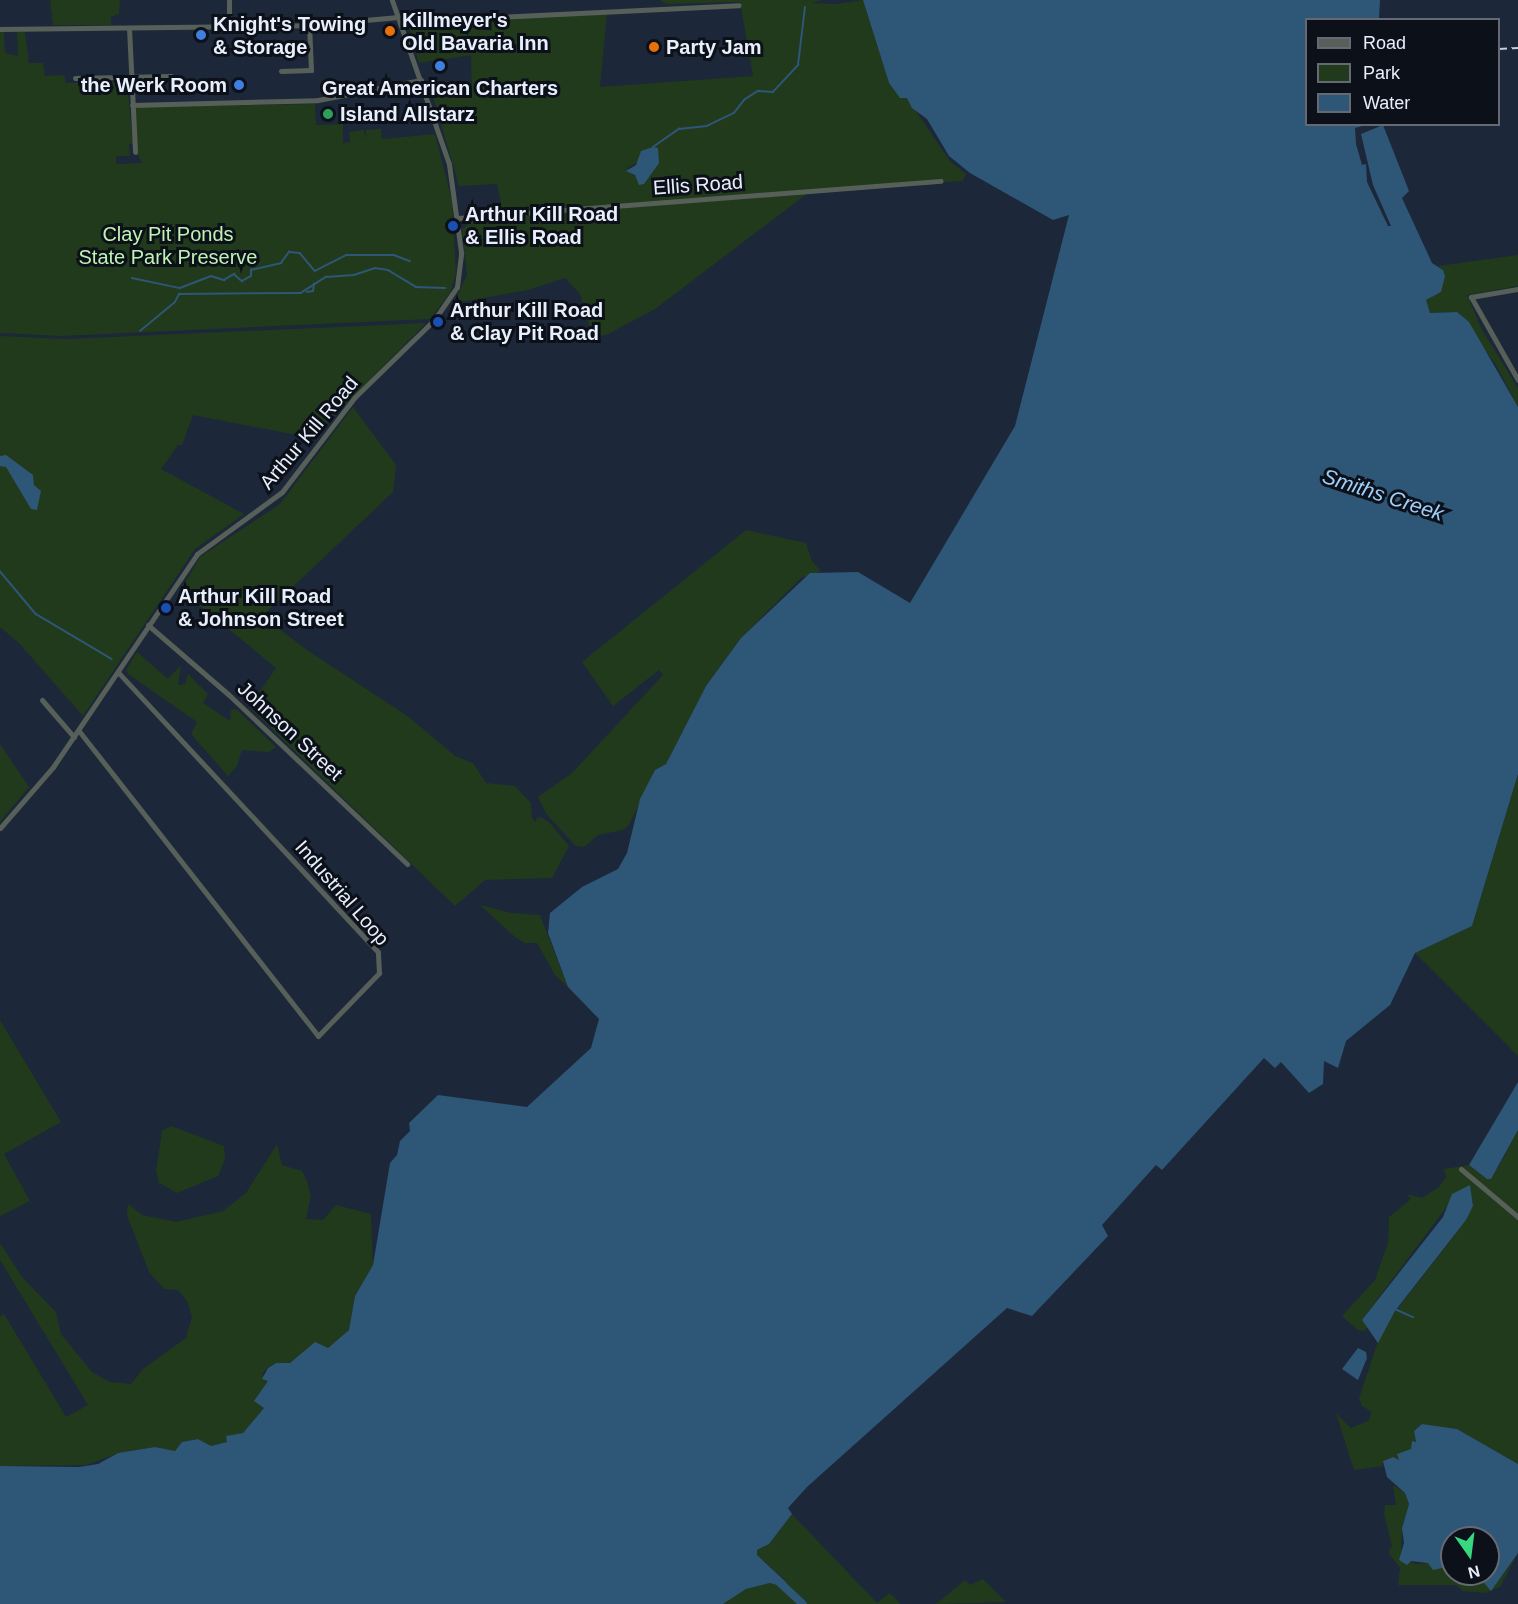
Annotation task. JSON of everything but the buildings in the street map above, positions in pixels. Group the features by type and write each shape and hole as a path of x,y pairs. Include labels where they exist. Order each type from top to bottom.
{"street":[{"path":"229,0 229,25"},
{"name":"Arthur Kill Road","path":"0,828 40,784 74,738 197,554 282,492 355,397 446,307 460,277 458,218 449,164 392,0"},
{"path":"402,25 415,21 739,5"},
{"path":"0,29 309,25 399,17"},
{"path":"281,71 311,70 309,25"},
{"path":"129,28 135,152"},
{"path":"75,78 171,76"},
{"path":"132,105 318,100 421,80"},
{"name":"Ellis Road","path":"458,218 941,181"},
{"path":"1518,290 1470,297 1518,380"},
{"name":"Johnson Street","path":"148,625 223,689 407,864"},
{"name":"Industrial Loop","path":"78,731 318,1036 379,973 378,952 118,672"},
{"path":"42,700 74,738"},
{"path":"1461,1169 1518,1217"}],"green space":[{"path":"50,0 120,0 119,14 111,17 111,25 53,25"},
{"path":"660,0 822,0 812,3 835,4 863,0 889,83 897,94 907,98 950,161 966,174 963,181 487,213 501,203 497,184 459,186 433,96 472,94 471,55 419,63 409,27 425,22 607,14 600,87 753,76 740,2 666,4","holes":["658,151 648,178 639,180 627,168"]},
{"name":"Clay Pit Ponds State Park Preserve","path":"0,32 4,32 5,53 18,56 17,32 25,32 29,63 43,63 45,76 64,75 66,83 127,82 133,144 129,144 130,156 116,156 116,164 142,163 136,151 135,109 140,107 315,104 316,125 343,124 343,143 350,142 349,132 364,130 366,140 366,130 381,129 382,139 435,134 452,201 456,274 450,293 430,319 61,336 0,333"},
{"path":"808,193 655,309 608,334 593,338 580,294 565,278 528,290 460,302 456,299 467,275 462,229 475,219"},
{"path":"1518,255 1518,286 1467,295 1482,330 1518,388 1518,407 1496,365 1457,312 1430,313 1425,299 1441,292 1443,270 1438,266"},
{"path":"426,323 312,438 193,415 182,445 178,445 161,469 244,514 195,549 83,716 19,643 0,627 0,336 67,339"},
{"path":"353,407 396,465 393,492 262,616 307,650 409,717 455,756 473,763 486,783 515,786 531,803 532,819 536,822 537,817 549,822 569,846 552,878 485,880 455,906 249,707 276,668 181,590 200,557 280,504"},
{"path":"746,530 806,543 812,561 821,571 801,578 741,638 706,686 666,764 655,770 629,825 623,830 598,835 584,847 576,846 547,815 538,797 572,773 663,675 659,670 613,706 582,662"},
{"path":"137,652 168,679 181,665 178,685 185,684 188,674 208,694 203,703 230,721 231,710 236,709 276,747 269,752 242,750 237,766 228,776 191,734 197,722 128,674 126,670"},
{"path":"0,744 29,787 0,822"},
{"path":"1518,774 1518,1056 1415,953 1472,926"},
{"path":"480,905 511,913 540,915 568,987 555,975 537,943 525,943 516,938"},
{"path":"0,1020 61,1122 4,1154 30,1201 0,1216"},
{"path":"171,1126 224,1146 225,1159 218,1176 177,1193 159,1183 156,1171 162,1131"},
{"path":"1518,1130 1518,1464 1457,1429 1422,1424 1414,1431 1416,1443 1400,1460 1392,1457 1383,1461 1383,1466 1354,1470 1336,1413 1351,1428 1368,1421 1372,1412 1362,1406 1359,1398 1382,1329 1466,1220 1473,1206 1472,1197 1451,1201 1362,1320 1367,1327 1365,1331 1358,1330 1342,1316 1375,1280 1388,1243 1389,1217 1411,1199 1406,1194 1422,1198 1439,1187 1446,1177 1444,1169 1469,1165 1485,1177 1498,1168"},
{"path":"277,1144 282,1165 302,1171 307,1181 311,1196 306,1219 323,1220 336,1205 371,1214 373,1265 355,1296 349,1330 328,1348 315,1343 290,1363 276,1363 267,1368 262,1374 269,1381 264,1408 242,1434 227,1442 211,1446 198,1439 182,1442 175,1451 155,1447 118,1453 87,1465 0,1466 0,1316 4,1314 66,1417 88,1405 0,1260 0,1243 22,1277 56,1312 61,1334 92,1372 110,1382 131,1384 143,1369 186,1338 192,1317 187,1301 178,1290 164,1289 149,1272 127,1215 128,1204 142,1215 176,1222 223,1211 246,1193"},
{"path":"1393,1485 1405,1493 1409,1504 1402,1528 1401,1556 1415,1564 1428,1563 1440,1567 1440,1585 1398,1585 1400,1568 1388,1552 1392,1546 1384,1514 1385,1505 1396,1505"},
{"path":"792,1514 877,1603 890,1593 901,1604 723,1604 746,1589 770,1583 782,1587 786,1581 757,1555 757,1550 769,1544"},
{"path":"1518,1553 1500,1587 1486,1593 1463,1591 1457,1586 1500,1586 1500,1577"},
{"path":"983,1579 1006,1602 936,1604 965,1580 970,1585"}],"water":[{"name":"Smiths Creek","path":"863,0 1380,0 1379,18 1305,18 1305,126 1383,126 1409,191 1402,198 1432,263 1443,270 1445,276 1441,292 1426,300 1430,313 1457,312 1469,322 1518,407 1518,774 1472,926 1415,953 1390,1005 1346,1041 1338,1068 1324,1061 1323,1084 1309,1093 1281,1062 1275,1068 1264,1058 1162,1170 1156,1165 1102,1225 1108,1236 1032,1316 1007,1308 807,1487 788,1508 792,1514 769,1544 757,1550 757,1555 786,1582 783,1587 770,1583 746,1589 723,1604 0,1604 0,1466 79,1467 98,1464 118,1453 155,1447 175,1451 182,1442 198,1439 211,1446 227,1442 226,1436 243,1433 264,1408 254,1401 268,1381 262,1379 268,1368 276,1363 290,1363 315,1342 328,1348 349,1330 355,1296 373,1265 390,1163 397,1155 400,1141 410,1131 409,1123 438,1095 527,1107 591,1048 599,1019 568,987 548,933 550,913 582,887 618,869 627,853 640,799 655,770 666,764 706,686 741,638 810,573 858,572 910,603 1015,426 1069,215 1053,220 970,173 949,156 927,119 912,108 907,98 900,98 889,83"},
{"path":"653,147 658,148 659,163 644,184 639,185 635,175 626,171 636,165 641,151"},
{"path":"6,455 33,475 34,485 41,491 37,510 31,509 6,467 0,466 0,456"},
{"path":"1518,1082 1518,1130 1491,1179 1487,1179 1469,1165"},
{"path":"1470,1185 1473,1206 1466,1220 1395,1311 1378,1343 1362,1320 1443,1217 1452,1194"},
{"path":"1358,1348 1366,1352 1367,1358 1358,1380 1342,1369"},
{"path":"1422,1424 1457,1429 1518,1464 1518,1553 1500,1578 1500,1526 1440,1526 1440,1568 1433,1570 1428,1563 1411,1561 1407,1565 1399,1560 1404,1543 1402,1528 1409,1504 1405,1493 1387,1477 1383,1461 1393,1457 1399,1460 1397,1454 1411,1449 1412,1441 1416,1442 1414,1431"}],"pier":[{"path":"1381,126 1361,134 1373,185 1391,226 1388,226 1367,182 1366,164 1362,165 1356,144 1355,128"}],"waterway":[{"path":"653,147 679,129 707,126 734,113 744,100 758,91 773,92 798,65 805,7"},
{"path":"132,278 180,288 211,276 224,280 234,274 242,281 251,276 251,270 281,263 289,252 300,253 315,271 346,255 394,255 410,261"},
{"path":"140,331 175,302 179,294 301,293 326,277 354,275 375,268 388,270 416,287 445,288"},
{"path":"307,292 313,291 314,284"},
{"path":"0,571 36,614 112,659"},
{"path":"1395,1309 1413,1317"},
{"path":"777,1580 803,1604"}],"railway":[{"path":"1500,49 1518,48"}],"place":[{"name":"Killmeyer's Old Bavaria Inn","path":"390,31"},
{"name":"Knight's Towing & Storage","path":"201,35"},
{"name":"Party Jam","path":"654,47"},
{"name":"Great American Charters","path":"440,66"},
{"name":"the Werk Room","path":"239,85"},
{"name":"Island Allstarz","path":"328,114"},
{"name":"Arthur Kill Road & Ellis Road","path":"453,226"},
{"name":"Arthur Kill Road & Clay Pit Road","path":"438,322"},
{"name":"Arthur Kill Road & Johnson Street","path":"166,608"}]}
